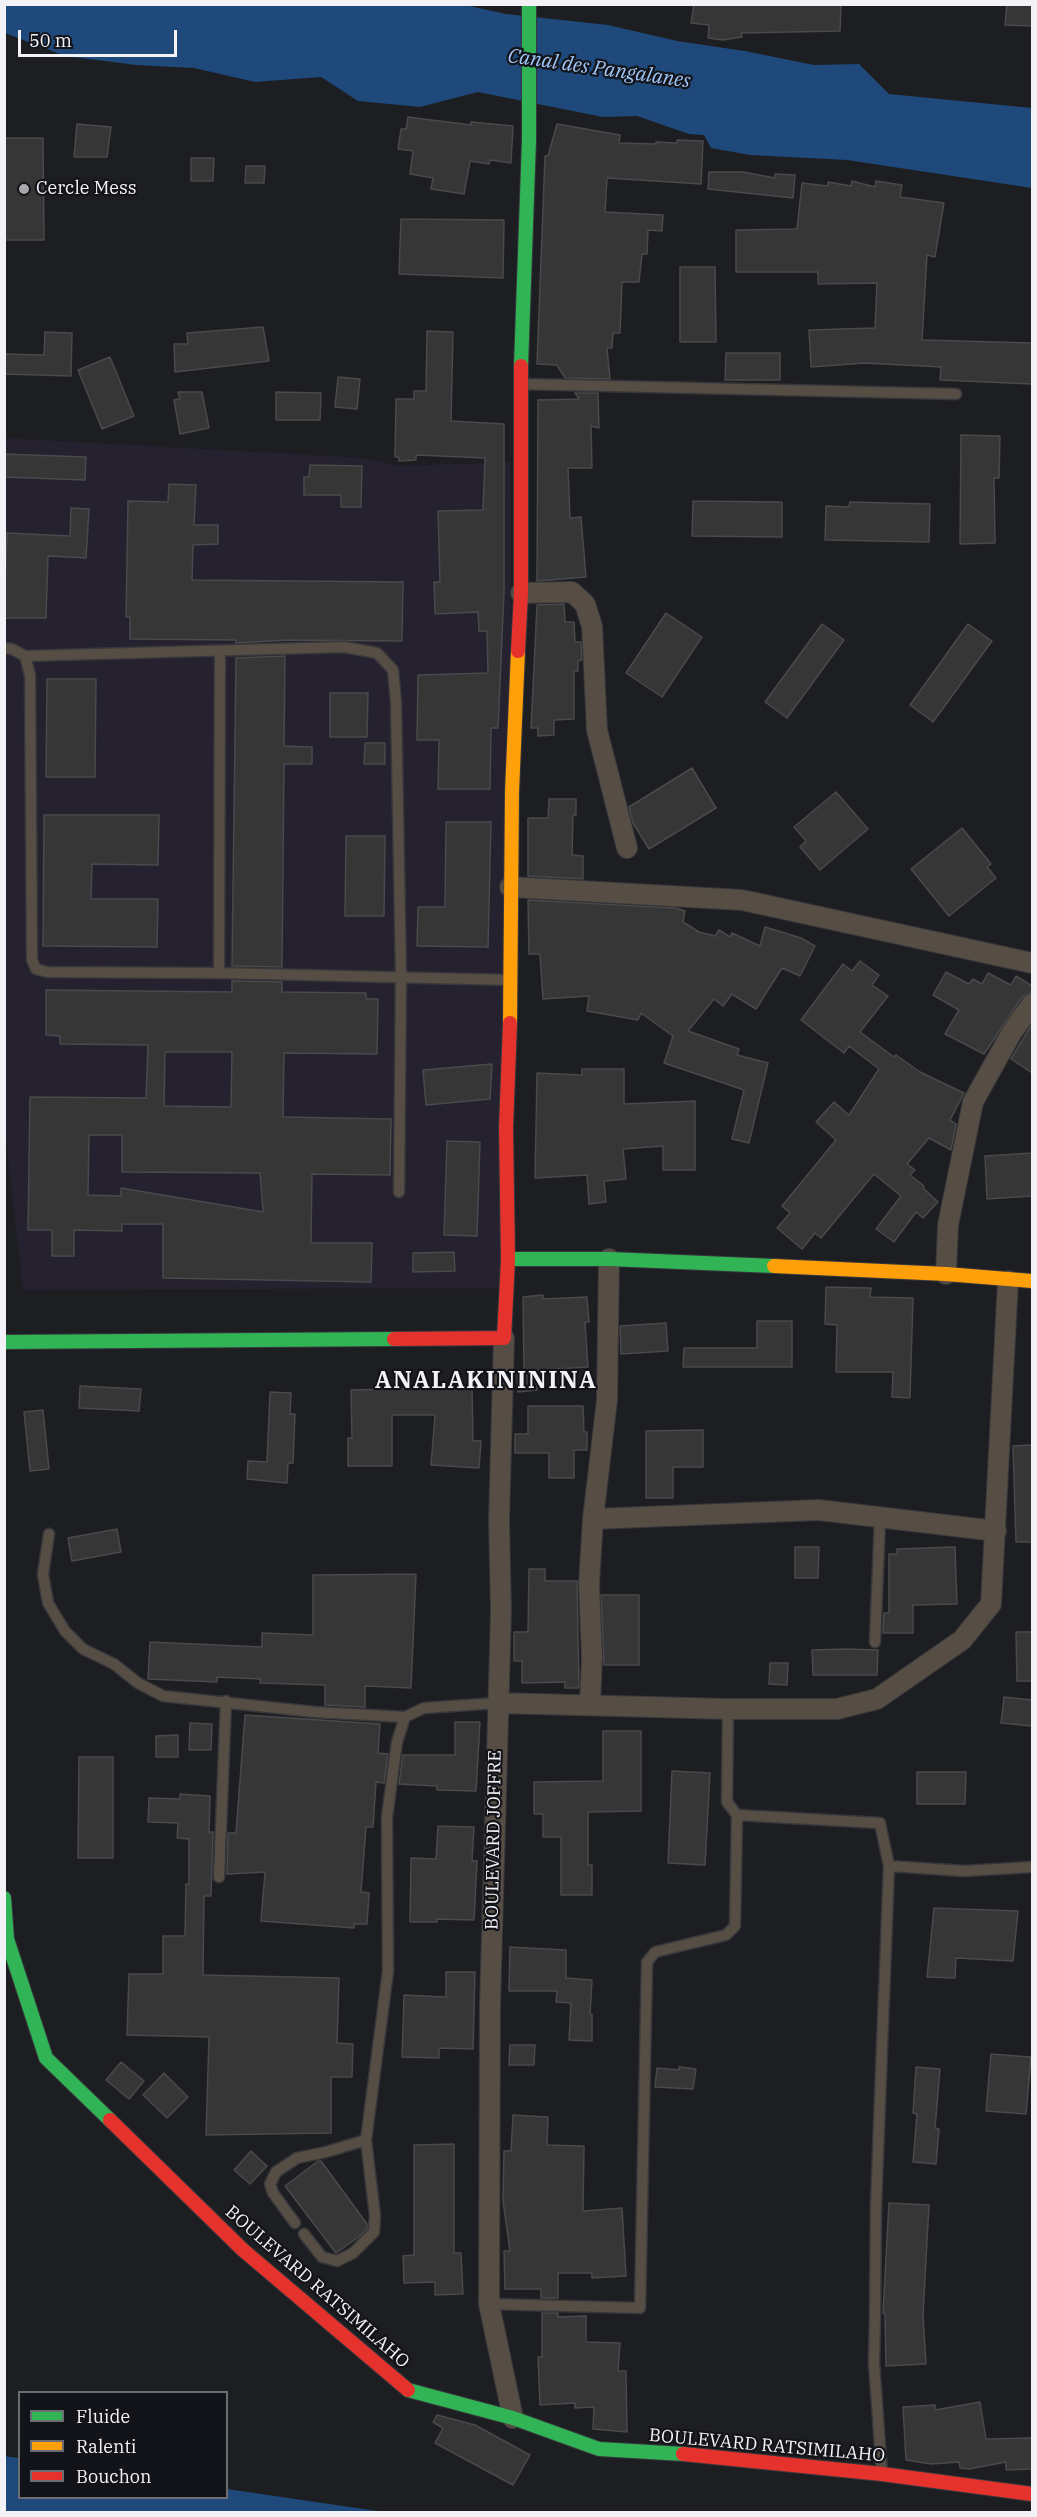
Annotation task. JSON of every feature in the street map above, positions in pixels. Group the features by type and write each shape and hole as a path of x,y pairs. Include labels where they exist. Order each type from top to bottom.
{"street":[{"name":"BOULEVARD JOFFRE","path":"513,2418 489,2304 491,1993 501,1611 499,1520 508,1259 506,1128 512,980 510,887 512,792 522,593 520,384 529,140 530,4"},
{"path":"522,593 572,592 585,604 592,626 597,730 627,848"},
{"path":"510,887 742,900 1032,963"},
{"path":"946,1274 948,1225 973,1102 1012,1032 1032,1004"},
{"path":"508,1259 609,1259 946,1274 1008,1281 1032,1281"},
{"path":"590,1704 592,1658 589,1584 593,1519 607,1400 609,1259"},
{"path":"497,1703 728,1709 837,1709 877,1699 962,1640 991,1604 1008,1281"},
{"path":"4,1342 504,1338"},
{"path":"593,1519 819,1510 996,1531"},
{"name":"BOULEVARD RATSIMILAHO","path":"4,1898 7,1939 46,2058 243,2250 406,2389 513,2418 599,2450 685,2454 882,2474 1032,2494"}],"lane":[{"path":"520,384 956,394"},
{"path":"4,648 12,649 25,656 344,647 377,653 393,670 396,702 401,976 399,1192"},
{"path":"219,973 220,651"},
{"path":"25,656 30,675 32,960 36,969 47,972 401,976 512,980"},
{"path":"875,1642 880,1518"},
{"path":"49,1534 43,1574 48,1603 65,1631 83,1649 114,1664 138,1683 163,1696 315,1712 405,1717 424,1708 497,1703"},
{"path":"219,1877 226,1701"},
{"path":"489,2304 640,2308 647,1962 655,1952 726,1935 735,1926 737,1815 727,1802 728,1709"},
{"path":"304,2234 322,2257 337,2261 353,2253 374,2232 375,2216 366,2140 388,1971 387,1817 397,1742 405,1717"},
{"path":"737,1815 880,1823 889,1866 876,2204 874,2363 882,2474"},
{"path":"889,1866 964,1871 1032,1868"},
{"path":"295,2223 273,2193 270,2184 276,2172 297,2158 366,2140"}],"shaded area":[{"path":"4,438 364,458 400,466 510,462 514,1288 23,1290 4,1124"}],"water":[{"name":"Canal des Pangalanes","path":"4,5 465,5 506,14 608,25 677,41 745,51 814,65 859,64 889,94 1032,108 1032,188 847,160 750,155 711,148 704,135 689,134 637,116 603,117 478,92 420,107 358,101 321,77 255,82 194,68 136,65 65,56 5,33"},
{"path":"4,2456 18,2458 18,2499 228,2499 228,2489 384,2512 5,2512"}],"building":[{"path":"694,4 841,4 840,31 741,33 742,37 723,40 708,38 709,25 691,23"},
{"path":"1007,4 1032,4 1032,26 1005,25"},
{"path":"408,117 471,125 471,122 513,126 511,163 490,160 489,164 470,161 464,194 431,189 433,178 410,174 413,151 398,149 401,129 406,129"},
{"path":"77,124 111,127 107,157 74,157"},
{"path":"557,124 620,135 619,143 656,144 656,142 677,143 677,140 703,141 701,184 607,178 605,212 663,215 662,231 648,230 647,254 642,254 639,282 622,282 620,333 613,333 612,348 607,348 610,379 565,378 557,365 537,364 545,156 548,156"},
{"name":"Cercle Mess","path":"4,138 43,138 44,240 4,240"},
{"path":"191,158 214,158 213,181 191,181"},
{"path":"246,166 265,166 264,183 245,183"},
{"path":"709,172 743,172 775,178 775,174 795,175 793,198 708,189"},
{"path":"852,181 875,187 876,181 902,185 900,197 944,203 935,257 927,255 922,340 1032,343 1032,384 940,380 941,367 865,363 811,367 809,330 875,328 877,283 818,284 818,272 736,272 736,230 797,229 802,183 828,186 828,182 851,186"},
{"path":"401,219 504,220 503,278 399,274"},
{"path":"680,267 715,267 716,342 680,342"},
{"path":"263,327 269,361 175,372 174,344 188,344 187,333"},
{"path":"427,331 453,332 451,421 504,424 504,593 498,728 491,728 490,789 438,789 439,740 417,740 418,675 488,673 487,631 479,631 478,612 435,614 434,582 440,582 438,511 483,510 485,458 416,455 416,460 399,461 399,457 395,457 396,399 414,399 414,391 426,391"},
{"path":"45,332 72,333 71,376 4,374 4,354 44,355"},
{"path":"726,353 780,353 780,380 725,380"},
{"path":"110,357 134,416 102,429 78,370"},
{"path":"338,377 360,379 357,409 335,407"},
{"path":"178,392 202,392 209,428 180,434 174,400 180,399"},
{"path":"276,392 321,393 320,420 276,420"},
{"path":"575,393 598,393 599,428 591,426 592,468 568,468 570,518 581,517 586,577 537,581 538,400 579,399"},
{"path":"961,435 1000,436 999,478 994,478 995,543 960,544"},
{"path":"4,454 86,457 85,480 4,477"},
{"path":"310,465 362,466 361,507 341,507 341,495 304,495 304,477 309,477"},
{"path":"169,484 196,485 194,525 218,525 218,544 193,545 192,580 403,582 402,641 286,640 236,643 236,640 130,639 130,617 126,617 128,501 168,502"},
{"path":"693,501 782,502 782,537 692,536"},
{"path":"850,502 930,504 929,542 825,540 826,506 849,507"},
{"path":"71,508 89,509 86,558 48,556 46,618 4,618 7,533 70,536"},
{"path":"564,604 565,622 574,622 575,642 581,642 582,660 578,661 578,671 574,671 574,719 554,720 554,735 538,736 538,728 531,728 537,605"},
{"path":"666,613 702,637 662,697 626,673"},
{"path":"822,624 844,640 787,718 765,702"},
{"path":"968,624 992,641 933,722 910,705"},
{"path":"285,656 284,746 312,747 312,764 284,764 282,967 232,966 236,658"},
{"path":"47,679 96,679 95,777 46,777"},
{"path":"330,693 368,693 367,737 330,737"},
{"path":"365,743 385,743 385,764 364,764"},
{"path":"692,768 716,808 649,849 633,823 629,807"},
{"path":"836,792 868,829 820,870 800,847 806,841 794,827"},
{"path":"549,799 576,799 576,815 573,815 572,855 583,856 583,879 528,876 528,818 548,818"},
{"path":"44,815 159,815 158,865 92,864 91,899 158,899 157,947 43,946"},
{"path":"446,822 491,822 488,947 417,946 418,907 445,907"},
{"path":"962,828 991,864 987,867 996,878 949,916 911,869"},
{"path":"346,836 385,836 384,916 345,916"},
{"path":"528,900 675,908 685,911 683,922 699,932 715,936 719,930 730,937 732,933 760,946 765,927 801,938 815,946 800,976 782,968 756,1009 732,994 723,1006 714,999 688,1031 739,1049 737,1055 768,1063 749,1143 732,1139 744,1090 664,1063 673,1036 641,1013 638,1020 587,1011 589,996 543,999 540,954 529,954"},
{"path":"860,961 879,975 872,985 888,996 860,1032 894,1057 896,1055 920,1072 964,1093 950,1120 956,1124 951,1150 929,1138 907,1164 915,1170 910,1175 938,1202 923,1218 916,1212 894,1242 876,1229 901,1196 874,1174 821,1238 815,1233 802,1249 777,1228 790,1213 782,1206 836,1140 816,1122 834,1102 849,1115 879,1069 849,1046 844,1053 801,1020 843,964 852,971"},
{"path":"946,972 969,984 973,979 982,984 988,973 1011,985 1016,976 1032,986 1032,992 1022,997 984,1054 945,1034 959,1010 933,995"},
{"path":"232,981 282,982 282,992 366,993 366,999 378,999 377,1054 284,1053 283,1117 391,1119 390,1175 312,1174 311,1243 372,1243 371,1282 163,1278 163,1224 122,1224 122,1231 74,1230 74,1256 52,1256 52,1230 28,1230 30,1097 146,1098 148,1045 60,1044 60,1036 46,1035 46,990 232,992","holes":["165,1052 232,1052 231,1107 164,1106","89,1135 122,1135 122,1172 260,1173 263,1212 121,1188 121,1196 88,1195"]},
{"path":"1032,1024 1032,1073 1011,1059"},
{"path":"492,1064 490,1099 426,1105 423,1070"},
{"path":"582,1069 624,1069 624,1104 695,1101 695,1170 663,1170 663,1146 623,1149 626,1179 604,1181 606,1202 589,1204 587,1175 535,1178 537,1073 582,1075"},
{"path":"447,1141 480,1142 477,1236 444,1235"},
{"path":"1032,1153 1032,1196 987,1199 985,1156"},
{"path":"454,1252 455,1271 413,1272 413,1253"},
{"path":"826,1287 871,1288 870,1297 913,1298 910,1398 892,1397 893,1372 836,1372 837,1325 825,1324"},
{"path":"543,1295 543,1299 587,1297 589,1322 585,1322 588,1367 524,1371 523,1297"},
{"path":"757,1321 792,1321 792,1367 683,1367 684,1348 757,1348"},
{"path":"666,1323 668,1351 621,1354 620,1326"},
{"path":"536,1372 537,1390 518,1392 517,1373"},
{"path":"80,1386 141,1389 139,1411 79,1408"},
{"path":"472,1387 473,1441 481,1441 479,1468 431,1465 435,1415 392,1415 392,1466 348,1466 348,1438 352,1438 351,1390"},
{"path":"270,1392 291,1393 290,1414 295,1414 293,1463 288,1463 287,1483 247,1479 248,1461 267,1462"},
{"path":"528,1406 583,1406 587,1450 574,1450 574,1478 549,1478 549,1453 515,1453 515,1434 528,1434"},
{"path":"43,1410 49,1469 30,1471 24,1412"},
{"path":"703,1430 703,1467 673,1467 673,1498 646,1498 646,1431"},
{"path":"1032,1445 1032,1542 1016,1542 1013,1446"},
{"path":"117,1529 121,1552 72,1561 68,1538"},
{"path":"795,1547 819,1547 818,1578 795,1578"},
{"path":"955,1547 957,1604 913,1605 913,1633 883,1633 884,1613 889,1613 889,1554 897,1554 897,1549"},
{"path":"529,1569 545,1569 545,1581 577,1581 579,1688 565,1688 565,1682 522,1683 522,1661 514,1661 514,1632 528,1632"},
{"path":"416,1574 411,1688 365,1686 365,1707 325,1705 325,1685 260,1683 261,1679 217,1677 217,1682 148,1679 150,1642 262,1647 262,1633 313,1635 313,1575"},
{"path":"601,1595 639,1595 639,1665 604,1665"},
{"path":"1016,1632 1032,1632 1032,1681 1017,1681"},
{"path":"812,1650 878,1650 877,1675 813,1675"},
{"path":"770,1663 788,1663 787,1685 769,1684"},
{"path":"1004,1697 1032,1700 1032,1726 1001,1723"},
{"path":"245,1715 380,1724 378,1753 388,1754 384,1783 376,1782 373,1827 366,1827 361,1892 369,1893 367,1924 354,1924 354,1928 261,1921 265,1872 227,1874 228,1833 236,1833"},
{"path":"455,1722 480,1722 476,1791 437,1790 437,1786 399,1784 403,1755 455,1755"},
{"path":"190,1723 212,1724 211,1750 189,1750"},
{"path":"603,1731 641,1731 641,1811 588,1812 588,1865 592,1865 592,1895 561,1895 561,1837 543,1837 543,1814 534,1814 534,1782 603,1781"},
{"path":"178,1735 178,1757 156,1757 156,1736"},
{"path":"79,1757 113,1757 113,1858 78,1858"},
{"path":"672,1771 710,1773 705,1865 668,1863"},
{"path":"917,1772 966,1772 965,1804 917,1804"},
{"path":"180,1794 210,1796 209,1832 213,1832 211,1896 204,1896 203,1975 339,1978 337,2043 353,2044 352,2077 331,2077 331,2133 206,2135 209,2037 127,2035 129,1974 163,1974 163,1936 185,1936 186,1884 189,1884 189,1839 177,1838 178,1823 148,1822 149,1798 180,1799"},
{"path":"438,1826 474,1827 472,1861 477,1861 474,1920 437,1919 437,1922 410,1922 411,1858 436,1859"},
{"path":"934,1908 1018,1911 1013,1961 956,1958 955,1978 927,1977"},
{"path":"510,1947 566,1950 566,1978 592,1980 590,2014 592,2014 592,2041 569,2040 571,2003 556,2002 557,1991 509,1991"},
{"path":"446,1972 475,1972 473,2049 439,2048 439,2058 402,2057 404,1995 446,1997"},
{"path":"510,2045 535,2045 534,2065 509,2065"},
{"path":"991,2054 1031,2057 1026,2114 986,2111"},
{"path":"121,2062 144,2081 129,2099 106,2080"},
{"path":"679,2067 696,2069 693,2089 655,2087 657,2068 679,2070"},
{"path":"916,2067 940,2069 935,2128 939,2129 936,2164 913,2162 917,2114 913,2113"},
{"path":"164,2073 188,2097 167,2118 143,2095"},
{"path":"513,2115 548,2117 547,2145 584,2146 583,2211 622,2208 626,2276 592,2278 592,2273 558,2273 558,2298 541,2298 541,2289 505,2289 504,2251 510,2251 503,2201 504,2151 511,2151"},
{"path":"454,2144 454,2253 461,2253 463,2294 435,2295 435,2282 404,2283 403,2256 414,2255 414,2145"},
{"path":"251,2151 267,2166 250,2184 234,2170"},
{"path":"321,2161 367,2224 367,2229 360,2236 336,2253 285,2186"},
{"path":"889,2203 929,2205 923,2315 926,2364 886,2366 885,2314 883,2313"},
{"path":"542,2313 558,2313 558,2317 586,2316 586,2342 620,2343 618,2371 626,2371 627,2432 593,2429 594,2407 575,2408 575,2403 540,2405 538,2357 542,2357"},
{"path":"980,2402 986,2439 1032,2438 1032,2469 1006,2470 1006,2462 969,2469 960,2468 959,2462 931,2464 906,2460 903,2407 935,2405 935,2410"},
{"path":"437,2415 475,2425 530,2455 513,2485 435,2443 443,2428 433,2422"}],"traffic: fast":[{"path":"521,366 529,140 529,4"},
{"path":"508,1259 609,1259 774,1266"},
{"path":"4,1342 394,1339"},
{"path":"4,1898 7,1939 46,2058 110,2120"},
{"path":"408,2390 513,2418 599,2449 683,2454"}],"traffic: slow":[{"path":"510,1023 512,792 518,651"},
{"path":"774,1266 946,1274 1032,1281"}],"traffic: jam":[{"path":"518,651 521,593 521,366"},
{"path":"394,1339 504,1338 508,1259 506,1128 510,1023"},
{"path":"110,2120 243,2250 408,2390"},
{"path":"683,2454 882,2474 1032,2494"}],"place":[{"name":"Cercle Mess","path":"24,189"}],"district":[{"name":"ANALAKINININA","path":"486,1381"}]}
